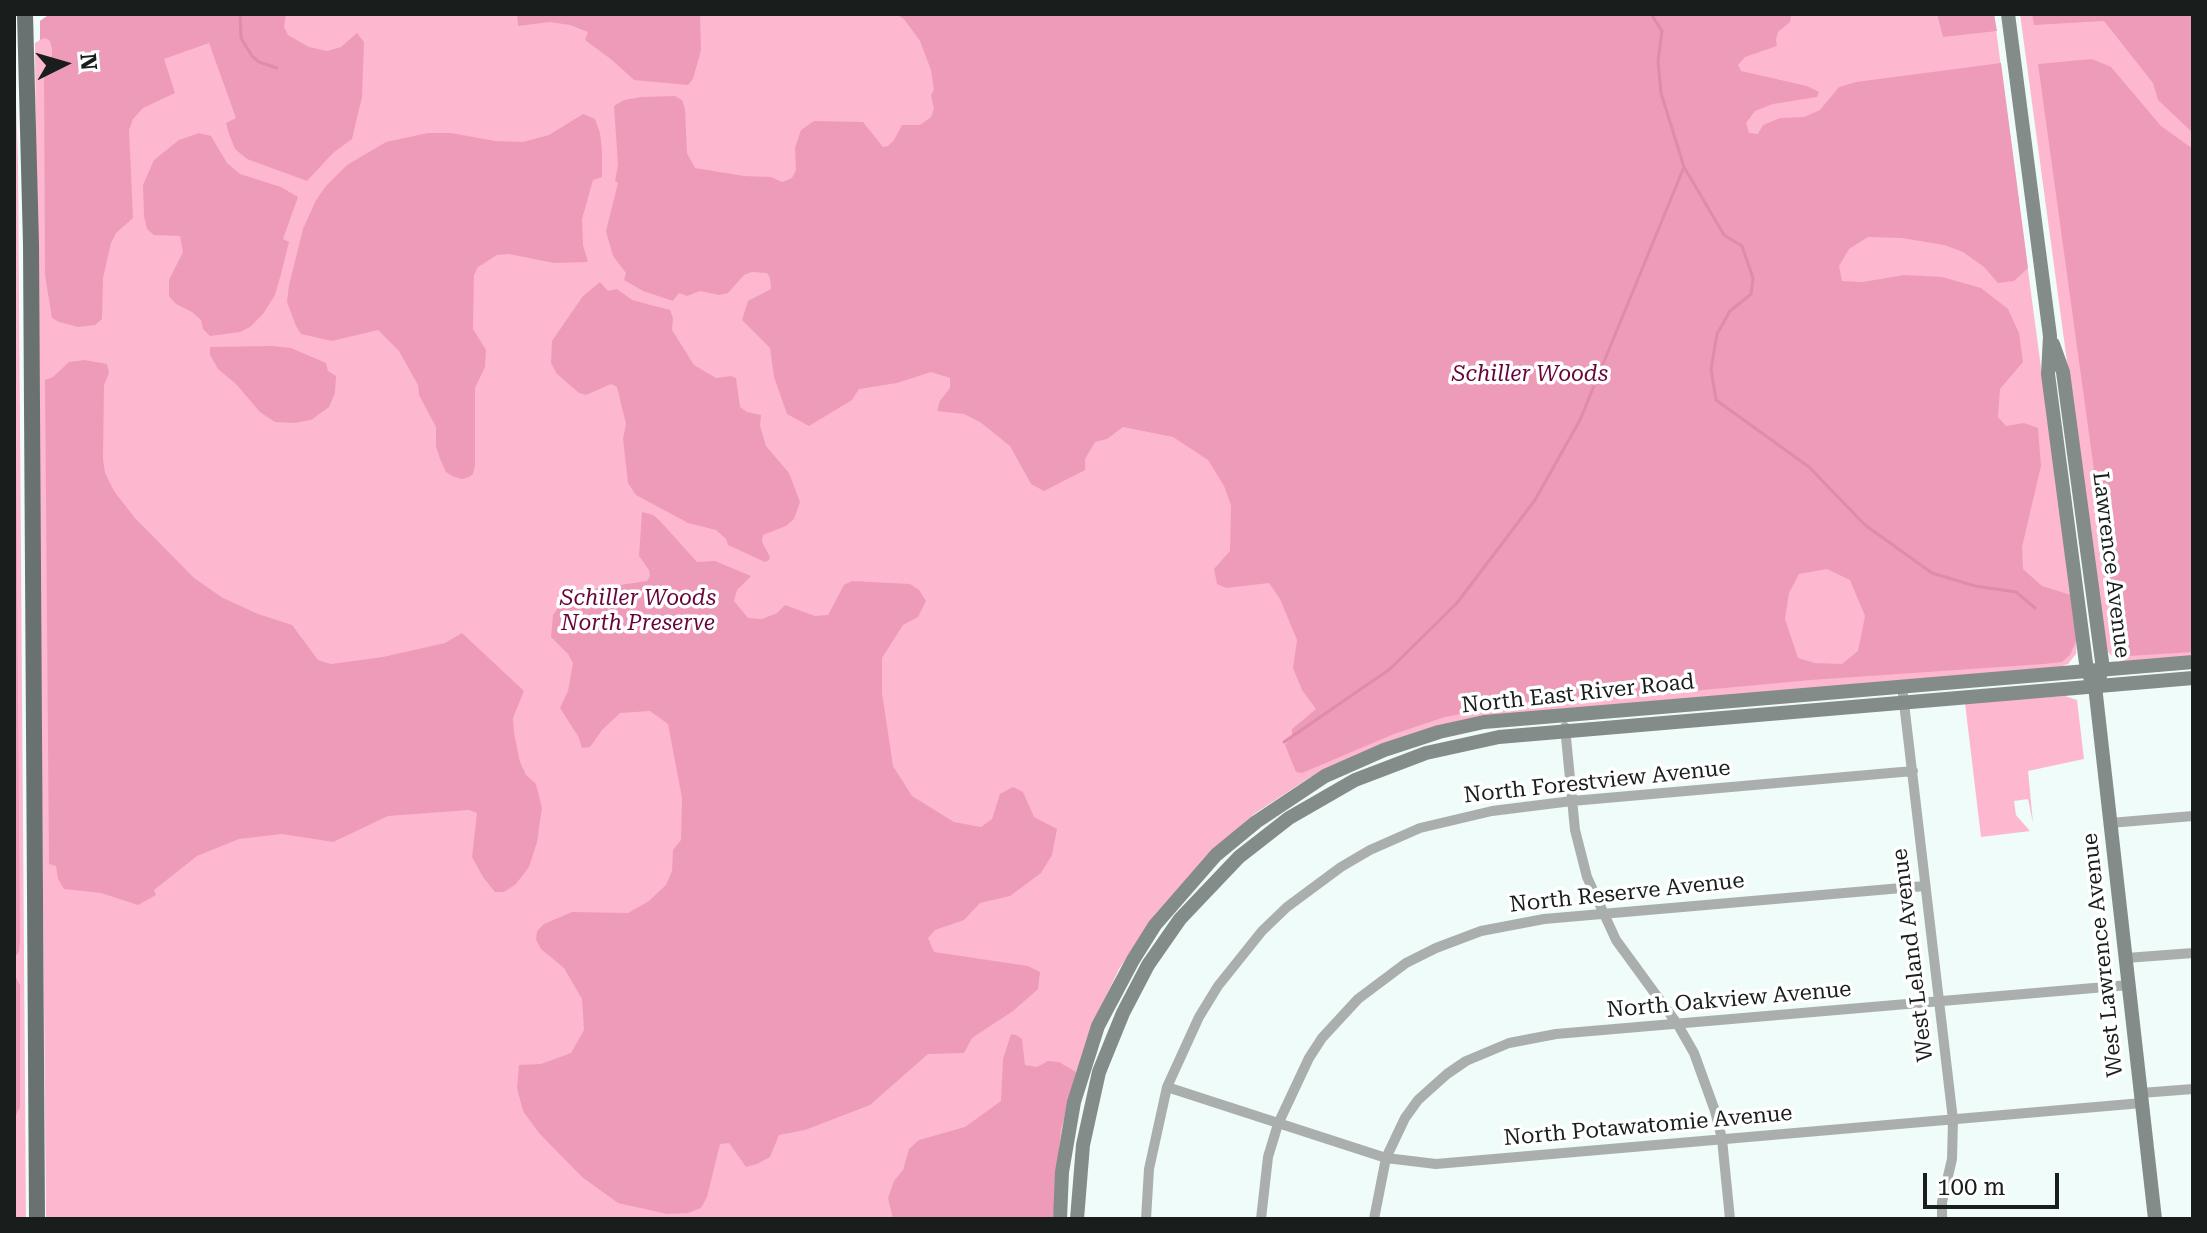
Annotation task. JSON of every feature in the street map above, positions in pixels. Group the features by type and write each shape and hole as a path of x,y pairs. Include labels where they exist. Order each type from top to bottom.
{"main road":[{"path":"25,14 31,286 37,1219"},
{"name":"Lawrence Avenue","path":"2008,14 2050,336 2048,374 2087,671 2095,686"},
{"name":"Lawrence Avenue","path":"2050,336 2063,372 2103,669 2095,686"},
{"name":"North East River Road","path":"1060,1219 1067,1137 1074,1102 1098,1026 1119,983 1155,925 1216,855 1256,822 1325,776 1384,750 1439,732 1484,722 2193,662"},
{"name":"North East River Road","path":"1077,1219 1078,1178 1088,1115 1110,1041 1136,987 1163,942 1220,875 1289,818 1333,791 1378,770 1426,753 1470,743 1565,731 2193,678"},
{"name":"West Lawrence Avenue","path":"2095,686 2155,1218"}],"street":[{"name":"West Leland Avenue","path":"1902,686 1953,1120 1952,1159 1942,1202 1942,1219"},
{"path":"1564,715 1572,801 1580,855 1587,877 1627,958 1678,1025 1706,1084 1722,1139 1730,1219"},
{"name":"North Forestview Avenue","path":"1146,1219 1149,1169 1167,1087 1193,1029 1225,976 1262,931 1316,884 1370,850 1420,828 1492,811 1913,771"},
{"path":"2110,823 2193,816"},
{"name":"North Reserve Avenue","path":"1261,1219 1268,1157 1295,1083 1322,1038 1358,999 1406,963 1481,931 1544,919 1925,886"},
{"path":"2126,958 2193,953"},
{"name":"North Oakview Avenue","path":"1374,1219 1386,1158 1405,1118 1418,1100 1447,1074 1486,1051 1533,1037 2129,985"},
{"name":"North Potawatomie Avenue","path":"1167,1087 1386,1158 1456,1163 1953,1120 2193,1089"},
{"path":"2144,1219 2155,1218"}],"green space":[{"name":"Schiller Woods North Preserve","path":"50,14 1994,14 2077,639 2076,654 2068,664 2059,667 1491,715 1378,745 1309,778 1254,814 1207,856 1158,911 1119,969 1091,1028 1068,1098 1056,1164 1053,1219 46,1219 35,43 40,40 40,21"},
{"path":"50,14 286,14 284,27 288,35 309,47 327,51 341,47 357,33 364,42 362,97 352,139 333,153 307,181 247,159 235,149 229,134 226,123 236,118 209,43 164,59 175,93 143,108 133,119 129,130 133,218 116,233 111,243 103,278 102,319 95,325 78,327 59,322 52,318 45,275 44,69 52,49 50,41 45,38 40,40 40,21"},
{"path":"517,14 700,14 701,50 693,79 688,85 634,80 585,40 588,32 550,22 518,26"},
{"name":"Schiller Woods","path":"896,14 1788,14 1791,16 1790,22 1778,32 1777,46 1745,57 1738,65 1741,71 1807,86 1819,92 1817,97 1773,104 1755,111 1746,123 1749,133 1758,134 1763,125 1780,118 1804,117 1820,110 1839,87 1856,82 2001,63 2028,268 2014,281 1998,283 1984,267 1963,252 1944,245 1902,238 1868,237 1849,249 1839,266 1842,281 1863,282 1904,275 1942,277 1981,288 2008,309 2019,333 2023,362 2000,389 1998,417 2006,426 2024,423 2038,428 2041,466 2022,547 2023,569 2042,586 2071,595 2077,639 2070,655 2062,662 2044,664 1811,680 1477,711 1445,717 1394,734 1302,773 1296,772 1285,745 1292,737 1292,729 1316,709 1302,690 1293,668 1297,640 1280,599 1269,583 1226,588 1217,584 1214,569 1230,551 1231,505 1224,486 1208,460 1173,437 1123,427 1107,439 1095,442 1085,459 1085,470 1044,491 1031,484 1010,446 980,422 964,414 937,411 950,388 950,378 931,372 897,383 859,389 852,400 809,426 787,414 774,377 770,348 742,320 748,301 771,289 767,273 744,275 728,293 719,295 700,291 687,296 679,293 673,301 643,291 624,280 626,273 613,256 606,231 618,183 615,181 618,165 614,106 624,100 641,97 675,96 682,100 685,109 687,153 695,168 771,177 782,182 792,178 796,170 795,148 801,130 814,121 863,122 883,147 894,140 902,125 920,125 931,117 934,109 931,95 934,90 931,70 920,41 904,19","holes":["1827,569 1850,580 1865,616 1858,651 1842,664 1815,663 1798,658 1785,619 1789,593 1799,574"]},
{"path":"1937,14 1994,14 1997,31 1943,37"},
{"path":"2020,14 2193,14 2193,656 2116,660 2105,643"},
{"path":"2032,14 2193,14 2193,133 2158,100 2153,83 2104,21 2034,25"},
{"path":"14,38 18,164 26,1219 14,1219"},
{"path":"2092,59 2111,67 2161,126 2193,149 2193,652 2129,656 2121,650 2117,637 2038,64"},
{"path":"583,114 595,119 602,150 602,177 593,180 582,219 583,245 588,262 554,263 509,254 497,255 478,267 474,275 473,329 486,350 485,367 475,388 475,465 469,477 454,477 446,472 440,459 436,427 419,395 418,385 399,351 378,330 332,341 301,334 296,326 287,302 303,229 326,186 347,165 386,142 428,133 451,133 495,141 523,142 549,135"},
{"path":"199,133 211,136 227,163 240,174 281,187 298,197 283,239 289,242 275,295 263,314 240,332 210,336 203,329 201,320 169,296 169,280 183,252 180,236 154,235 147,229 144,216 143,185 154,160 179,140"},
{"path":"14,188 20,940 19,952 14,958"},
{"path":"600,282 608,291 617,289 632,300 670,310 672,330 694,365 716,378 736,378 740,407 761,415 760,426 766,446 789,473 800,502 794,519 786,526 763,535 762,542 769,560 765,562 728,545 716,530 688,523 636,495 628,483 623,439 626,424 617,387 611,384 586,395 579,393 557,374 551,363 552,341 583,296"},
{"path":"210,347 291,348 326,363 328,371 336,376 335,393 329,407 311,420 275,422 260,412 218,369 210,355"},
{"path":"85,360 107,364 109,373 104,385 103,459 105,473 114,491 134,517 194,578 223,598 292,625 318,660 331,664 383,657 445,643 462,633 524,691 513,718 514,733 520,762 526,775 536,784 542,808 537,842 529,867 516,884 504,892 495,892 483,877 472,857 477,813 469,810 388,816 333,842 282,834 239,839 197,856 154,890 156,895 138,905 101,893 64,889 56,866 49,864 45,380 69,362"},
{"path":"642,512 660,521 697,562 715,561 751,576 737,590 734,601 748,618 762,619 777,613 785,605 815,616 828,615 844,585 852,581 910,584 919,590 926,601 918,617 903,625 882,658 882,693 893,766 912,796 954,822 981,827 992,819 1000,794 1013,787 1023,792 1034,817 1057,829 1052,855 1041,873 1010,896 980,903 964,920 935,930 928,938 934,952 1028,966 1040,972 1038,989 1013,1011 972,1038 964,1053 928,1054 870,1105 805,1130 779,1135 770,1157 757,1164 746,1167 729,1143 720,1144 707,1197 701,1208 688,1213 667,1214 618,1203 582,1177 539,1133 523,1111 517,1088 519,1065 541,1064 571,1053 584,1030 582,999 564,968 541,949 536,940 537,931 544,924 572,912 628,913 649,901 666,885 672,871 673,850 681,840 682,798 668,724 650,711 620,713 590,747 582,748 560,708 568,691 573,663 551,637 553,615 565,598 593,589 647,581 649,570 639,556"},
{"path":"2065,696 2077,700 2084,759 2028,771 2033,823 2028,799 2014,801 2016,815 2030,831 1981,837 1965,703"},
{"path":"14,974 20,985 20,1107 14,1119"},
{"path":"1011,1034 1022,1039 1025,1065 1037,1067 1048,1061 1059,1062 1076,1072 1061,1129 1053,1219 893,1219 888,1198 894,1181 903,1170 909,1149 919,1140 965,1127 1001,1101 1003,1059"}],"waterway":[{"path":"240,14 241,38 252,56 277,68"},
{"path":"1284,742 1390,669 1457,603 1535,500 1580,420 1684,167 1661,93 1658,61 1662,31 1651,14"},
{"path":"1684,167 1724,235 1742,246 1753,278 1751,294 1730,311 1717,334 1711,369 1716,400 1809,467 1865,525 1932,573 1975,586 2016,592 2035,608"}]}
